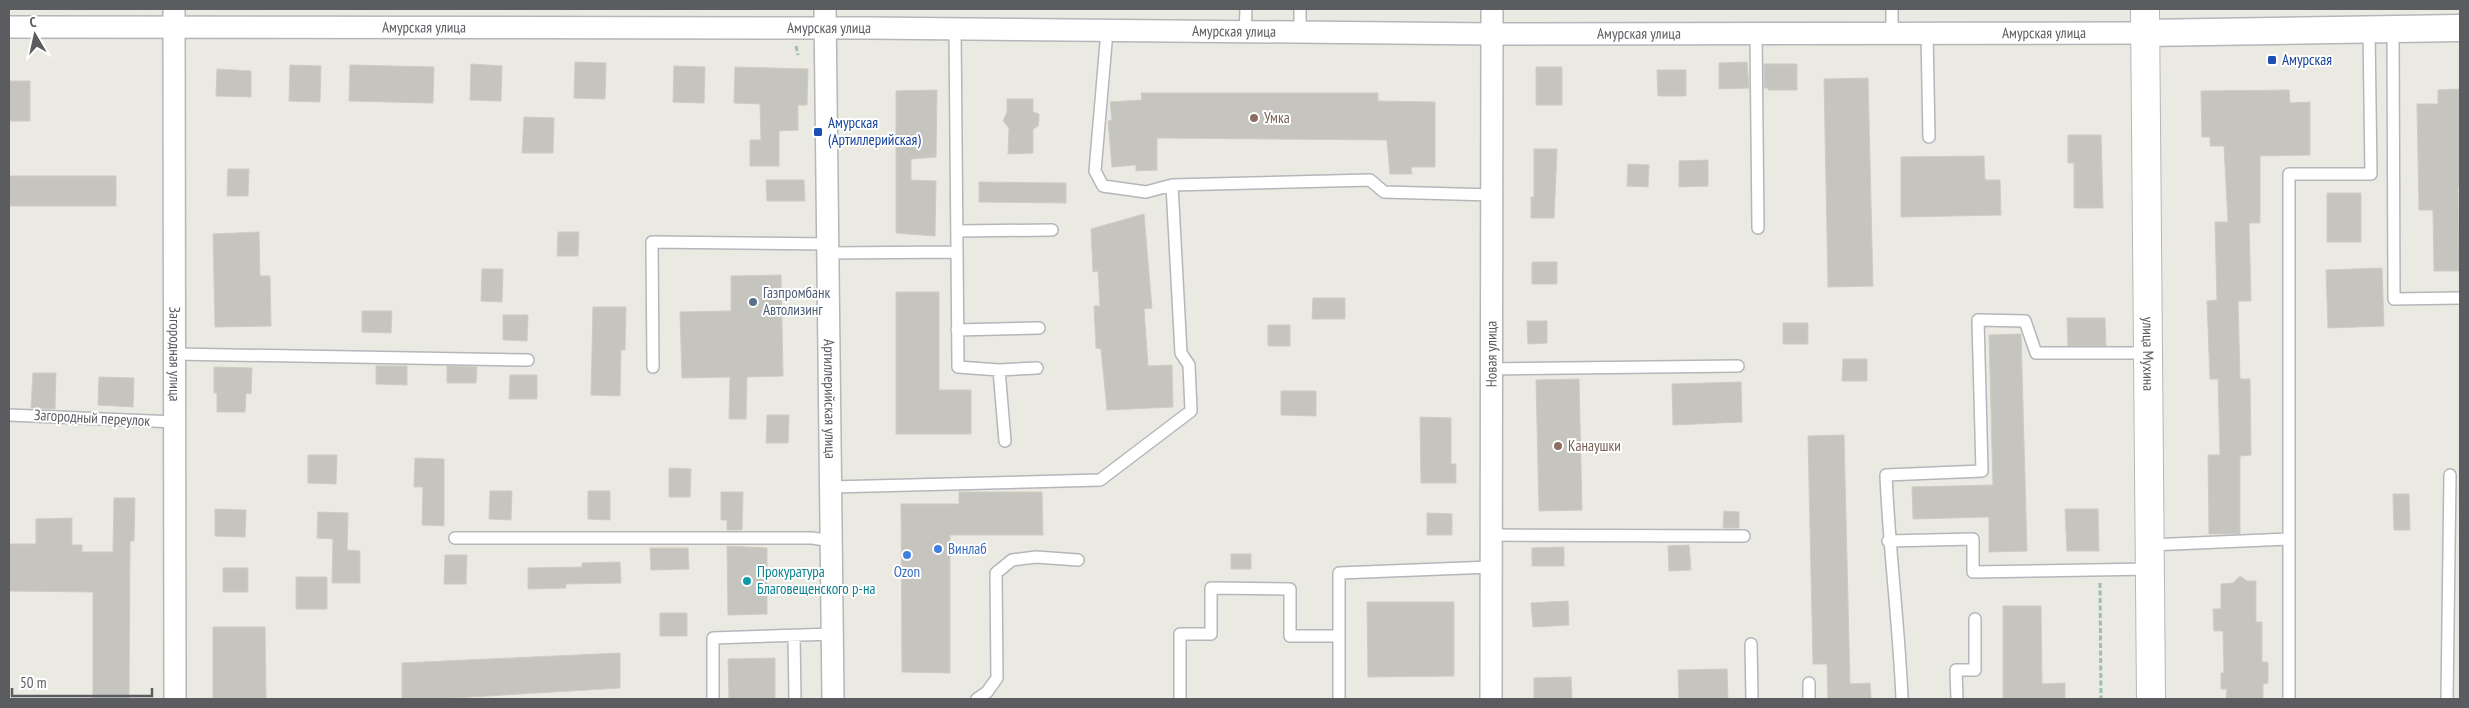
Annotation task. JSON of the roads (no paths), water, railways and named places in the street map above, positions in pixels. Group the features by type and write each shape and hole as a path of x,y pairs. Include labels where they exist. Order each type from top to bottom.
{"main road":[{"name":"улица Мухина","path":"2145,21 2151,699"}],"street":[{"name":"Новая улица","path":"1491,699 1492,9"},
{"name":"Амурская улица","path":"9,27 174,18 825,18 955,29 1300,33 1927,33 2145,21 2381,30 2460,28"},
{"name":"Загородная улица","path":"174,18 175,699"},
{"name":"Артиллерийская улица","path":"825,18 833,699"}],"lane":[{"path":"1245,32 1246,9"},
{"path":"1300,9 1300,33"},
{"path":"1892,9 1892,33"},
{"path":"955,29 958,367 999,370 1038,368"},
{"path":"2381,30 2394,300 2460,298"},
{"path":"2288,699 2289,174 2371,174 2381,30"},
{"path":"1107,31 1096,171 1103,186 1146,192 1172,185 1370,180 1384,192 1492,195"},
{"path":"1927,33 1929,137"},
{"path":"1756,34 1758,228"},
{"path":"832,487 1100,480 1191,411 1189,365 1181,353 1172,185"},
{"path":"957,231 1052,230"},
{"path":"652,367 652,242 957,252"},
{"path":"1902,699 1900,641 1888,541 1886,475 1982,471 1978,320 2025,321 2036,353 2148,353"},
{"path":"958,330 1039,328"},
{"path":"174,354 528,360"},
{"path":"1492,369 1738,366"},
{"path":"999,370 1005,441"},
{"name":"Загородный переулок","path":"9,414 175,422"},
{"path":"2447,699 2450,475"},
{"path":"1491,535 1744,536"},
{"path":"455,538 812,538 832,540"},
{"path":"1888,541 1973,538 1973,572 2100,570 2150,557 2289,539"},
{"path":"977,699 987,692 997,678 996,573 1012,560 1036,557 1078,560"},
{"path":"1339,699 1339,573 1491,567"},
{"path":"1180,699 1180,634 1211,634 1211,588 1290,589 1290,636 1340,636"},
{"path":"1957,699 1956,670 1975,670 1975,618"},
{"path":"713,699 713,638 833,634"},
{"path":"794,636 795,699"},
{"path":"1751,644 1752,699"},
{"path":"1809,683 1809,699"}],"place":[{"name":"Амурская","path":"2272,60"},
{"name":"Умка","path":"1254,118"},
{"name":"Амурская (Артиллерийская)","path":"818,132"},
{"name":"Газпромбанк Автолизинг","path":"753,302"},
{"name":"Канаушки","path":"1558,446"},
{"name":"Винлаб","path":"938,549"},
{"name":"Ozon","path":"907,555"},
{"name":"Прокуратура Благовещенского р-на","path":"747,581"}]}
